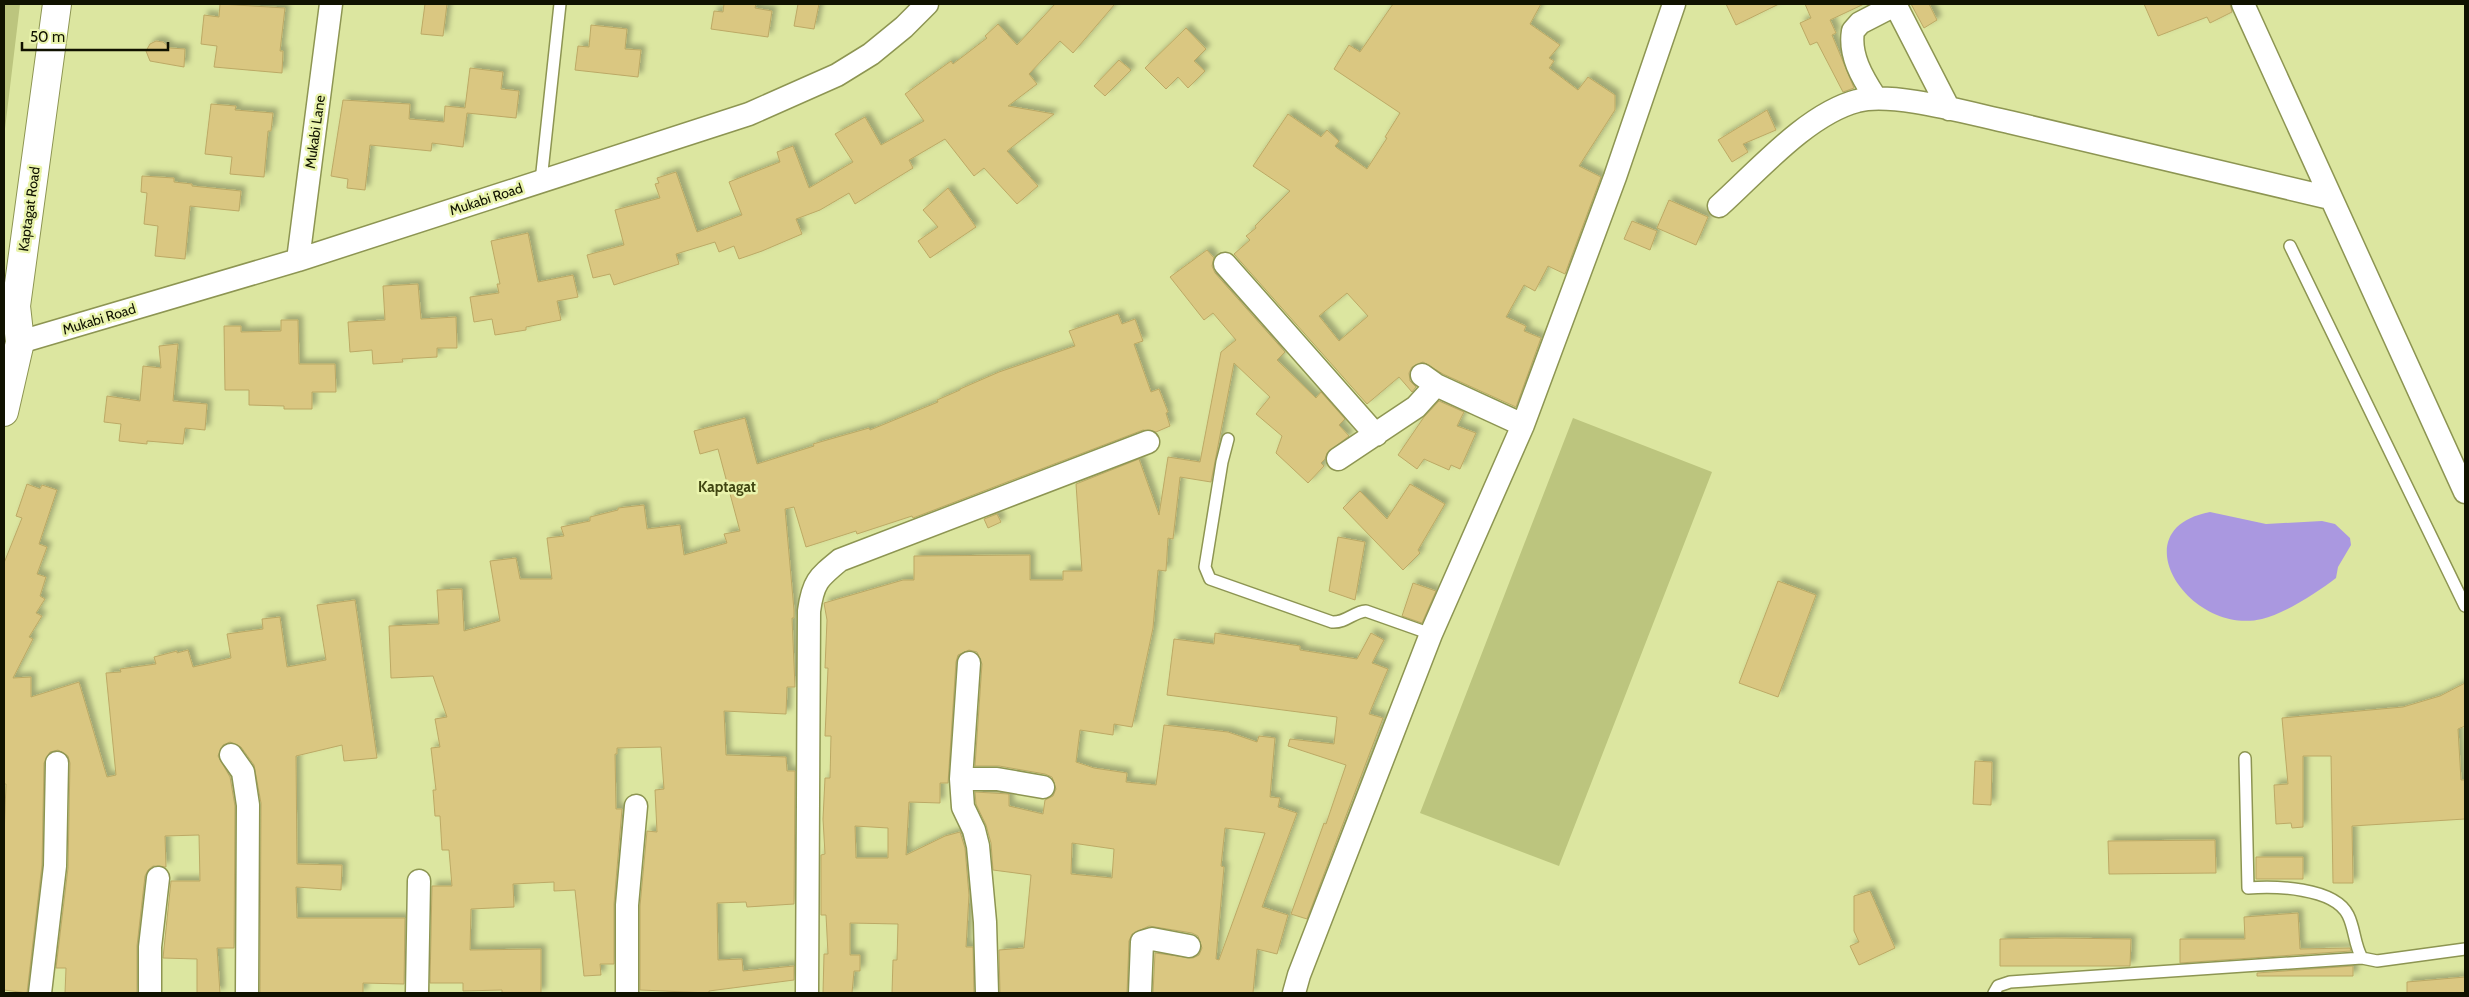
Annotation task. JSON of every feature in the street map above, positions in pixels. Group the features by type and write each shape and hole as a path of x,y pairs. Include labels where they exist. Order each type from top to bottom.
{"main road":[{"name":"Kaptagat Road","path":"4,412 20,342 10,305 57,4"}],"street":[{"name":"Mukabi Lane","path":"298,260 331,4"},
{"name":"Mukabi Road","path":"20,342 298,260 749,114 837,75 871,54 904,27 927,4"},
{"path":"1294,993 1299,975 1431,634 1523,424 1615,177 1674,4"},
{"path":"1875,97 1858,67 1853,51 1853,31 1860,23 1895,4 1949,109"},
{"path":"2243,4 2465,492"},
{"path":"1719,206 1804,129 1829,112 1855,101 1875,97 1949,109 2330,198"},
{"path":"1224,264 1376,435"},
{"path":"1338,459 1416,407 1429,380 1523,424"},
{"path":"807,993 809,620 812,589 822,575 840,560 1148,442"},
{"path":"969,663 961,779 963,807 974,830 978,846 985,922 987,993"},
{"path":"231,755 243,772 248,805 247,993"},
{"path":"40,993 55,866 57,763"},
{"path":"961,779 997,779 1043,787"},
{"path":"627,993 626,904 636,806"},
{"path":"150,993 150,947 158,878"},
{"path":"417,993 419,882"},
{"path":"1140,993 1142,942 1152,939 1189,946"}],"lane":[{"path":"541,181 560,4"},
{"path":"2290,246 2465,606"},
{"path":"1228,439 1222,462 1205,567 1210,579 1332,622 1347,620 1358,613 1366,611 1431,634"},
{"path":"2245,758 2248,888 2297,889 2315,893 2338,905 2347,913 2353,930 2355,947 2362,958"},
{"path":"1994,993 1998,986 2010,982 2362,958 2378,961 2465,949"}],"green space":[{"path":"4,4 20,4 4,137"},
{"path":"1573,418 1712,472 1559,866 1420,813"}],"shaded area":[{"path":"2210,512 2266,524 2322,521 2335,524 2350,538 2351,545 2338,567 2336,578 2310,596 2290,608 2262,619 2235,620 2210,612 2189,597 2174,578 2167,558 2169,538 2183,522"}],"building":[{"path":"220,4 285,8 280,51 283,51 282,73 214,67 217,46 201,44 204,15 219,17"},
{"path":"425,4 447,4 443,36 421,34"},
{"path":"724,4 756,4 755,8 772,11 768,37 711,29 714,11 723,12"},
{"path":"798,4 819,4 814,29 794,26"},
{"path":"1055,4 1115,4 1073,53 1060,41 1029,74 1037,84 1008,106 1054,114 1007,151 1038,186 1017,204 984,168 974,176 945,139 909,160 913,168 855,204 849,193 820,210 796,219 802,234 762,251 739,259 734,246 719,252 715,242 676,254 679,264 614,285 610,274 593,278 587,255 624,245 615,210 660,198 655,184 659,183 657,178 676,172 697,232 742,215 729,182 780,162 777,152 793,146 809,188 853,162 835,134 865,117 881,145 924,121 905,94 951,61 953,64 987,38 985,36 998,24 1017,45"},
{"path":"1393,4 1541,4 1530,24 1560,45 1549,58 1554,61 1549,68 1578,90 1588,77 1615,95 1615,110 1579,166 1601,177 1565,274 1548,266 1535,291 1524,285 1506,317 1526,326 1524,331 1541,338 1516,407 1443,374 1423,362 1412,367 1409,373 1410,381 1416,387 1412,392 1399,377 1367,404 1234,254 1250,240 1246,236 1256,228 1255,226 1290,191 1253,166 1288,114 1321,137 1327,130 1339,141 1335,146 1337,148 1367,169 1387,138 1385,137 1400,113 1334,69 1349,45 1360,52","holes":["1347,293 1368,316 1339,341 1319,316"]},
{"path":"1726,4 1779,4 1736,25"},
{"path":"1805,4 1864,4 1830,20 1836,33 1832,35 1854,88 1843,92 1817,42 1810,45 1800,23 1811,18"},
{"path":"1911,4 1929,4 1937,20 1924,28"},
{"path":"2144,4 2230,4 2232,12 2210,23 2207,17 2158,36"},
{"path":"591,25 627,29 625,49 641,50 638,77 575,70 578,46 589,47"},
{"path":"1186,28 1206,49 1194,61 1205,71 1188,88 1178,77 1166,89 1145,68"},
{"path":"156,41 163,42 170,48 185,49 184,67 150,61 146,51 150,44"},
{"path":"1119,60 1131,70 1105,96 1094,86"},
{"path":"470,68 503,72 501,89 519,91 516,118 467,113 463,147 432,143 431,151 370,145 365,190 347,188 348,179 331,176 343,100 410,104 409,119 444,122 445,106 465,108"},
{"path":"211,104 236,106 235,110 273,113 271,131 268,131 264,177 230,174 232,157 205,154"},
{"path":"1767,110 1776,130 1743,144 1748,152 1732,162 1718,140"},
{"path":"142,176 174,178 174,182 192,184 192,186 241,191 239,211 190,206 185,259 155,256 158,226 144,224 147,193 141,192"},
{"path":"948,188 976,227 930,258 918,241 938,227 923,210"},
{"path":"1669,200 1708,217 1696,245 1657,228"},
{"path":"1632,221 1657,231 1650,250 1624,239"},
{"path":"528,233 538,282 573,275 578,297 557,301 561,320 526,327 526,330 495,335 492,319 474,322 470,297 499,293 497,284 500,284 491,241"},
{"path":"1207,250 1214,258 1212,266 1215,273 1285,352 1277,360 1316,398 1321,392 1345,419 1339,425 1349,436 1327,453 1321,463 1324,466 1308,483 1276,453 1282,436 1256,414 1270,397 1234,363 1211,482 1180,477 1173,539 1168,538 1166,571 1158,570 1153,628 1132,727 1114,724 1113,735 1080,730 1076,762 1094,768 1127,773 1126,782 1156,785 1164,725 1228,732 1257,742 1259,736 1275,738 1270,797 1280,798 1278,807 1297,813 1262,907 1288,915 1277,954 1257,949 1253,993 1153,993 1155,953 1193,958 1199,955 1202,948 1198,936 1192,933 1149,926 1132,934 1129,941 1127,993 1000,993 999,950 1024,948 1031,875 993,870 991,843 986,825 976,804 975,792 1009,794 1009,806 1043,814 1045,800 1053,796 1056,789 1052,777 1045,774 999,766 975,766 982,664 977,652 969,650 958,655 956,662 948,783 940,783 940,803 909,802 906,855 945,836 960,832 965,848 969,895 966,947 973,947 974,993 892,993 893,960 897,960 898,924 850,923 850,955 860,955 860,971 854,971 852,993 823,993 824,954 828,954 826,915 821,915 821,855 825,854 823,819 825,778 830,778 831,736 825,736 828,668 825,668 827,620 824,603 903,580 914,580 914,556 1030,555 1030,580 1063,580 1063,571 1082,571 1076,484 1139,459 1159,515 1168,457 1200,462 1221,352 1236,340 1213,313 1204,320 1170,277","holes":["855,826 888,828 888,858 856,858","1225,828 1265,833 1219,960 1216,959 1224,867 1221,866","1072,843 1114,849 1112,878 1071,874"]},
{"path":"418,284 421,319 456,317 457,348 437,348 437,357 402,359 403,362 373,364 372,350 350,352 348,322 385,320 383,286"},
{"path":"1118,314 1122,324 1135,319 1143,341 1134,344 1151,392 1159,389 1168,412 1166,413 1170,426 1156,432 1143,430 913,518 912,516 857,534 856,531 806,547 794,507 785,509 794,610 794,618 792,618 795,687 787,687 786,714 724,711 726,755 786,757 787,771 795,771 794,904 747,907 746,902 717,903 718,960 742,959 743,971 794,966 794,980 709,991 709,993 640,990 640,906 647,831 657,832 655,790 664,789 661,747 617,748 617,754 615,754 616,809 622,809 614,904 614,964 600,964 601,975 584,976 575,890 554,891 554,882 513,884 514,907 471,909 470,950 541,949 541,993 502,993 502,990 463,991 463,983 430,983 432,886 452,886 449,850 442,850 440,816 435,816 433,790 436,790 431,748 440,747 435,719 447,717 433,676 391,678 389,626 439,624 437,590 462,589 464,631 500,621 490,561 516,558 520,579 552,579 547,538 564,536 561,527 590,521 590,517 618,510 618,508 644,505 647,529 680,525 684,555 727,543 724,534 740,531 718,449 700,454 694,431 745,418 757,464 814,446 813,444 869,428 870,430 938,402 937,400 999,372 1075,346 1069,331"},
{"path":"281,320 298,320 299,364 335,364 336,392 312,392 312,409 284,409 284,406 249,405 249,390 225,390 224,326 241,326 241,332 281,331"},
{"path":"178,344 173,401 207,404 205,430 185,428 183,444 147,441 147,444 119,441 121,424 104,422 107,396 140,401 143,366 161,368 159,346"},
{"path":"1439,401 1464,412 1457,426 1476,433 1460,469 1451,465 1449,470 1424,459 1417,469 1398,455 1424,417"},
{"path":"27,484 40,489 42,485 57,490 39,544 47,547 37,574 46,577 40,596 45,599 36,613 42,616 29,637 33,639 13,678 31,677 31,697 79,682 107,777 116,775 106,673 121,672 120,669 156,664 154,657 177,651 177,653 188,650 193,667 231,658 227,634 263,629 262,619 280,617 287,667 326,660 317,605 355,600 377,758 344,761 342,745 296,756 297,864 342,865 341,890 296,887 297,918 405,918 404,984 363,983 363,993 260,993 261,803 254,765 241,747 230,742 223,745 218,756 230,777 235,806 234,948 217,948 220,993 197,993 197,959 163,958 171,881 200,881 199,835 165,836 166,867 153,866 145,876 137,946 137,993 65,993 66,968 56,968 68,868 70,763 68,756 58,750 50,752 44,763 42,865 27,993 4,990 6,784 4,784 4,563 22,518 16,516"},
{"path":"1410,484 1445,504 1418,550 1420,553 1403,570 1343,508 1360,491 1387,519"},
{"path":"997,514 1001,522 988,528 984,519"},
{"path":"1338,537 1365,542 1355,600 1329,591"},
{"path":"1778,581 1816,595 1778,697 1739,683"},
{"path":"1413,583 1436,591 1422,623 1402,616"},
{"path":"1215,633 1300,646 1300,650 1357,659 1371,633 1384,640 1372,663 1388,669 1369,714 1383,718 1307,919 1291,914 1324,823 1326,824 1346,765 1288,746 1290,739 1334,744 1337,717 1167,695 1174,639 1214,644"},
{"path":"2465,683 2465,726 2458,729 2461,780 2465,780 2465,819 2352,826 2353,883 2333,883 2331,756 2303,756 2303,827 2292,828 2291,823 2276,824 2274,785 2288,784 2282,718 2403,707 2440,696"},
{"path":"1975,761 1992,762 1991,805 1973,804"},
{"path":"2215,840 2216,873 2109,874 2108,841"},
{"path":"2256,857 2303,857 2303,879 2256,879"},
{"path":"1870,891 1895,948 1859,965 1850,946 1859,942 1854,931 1854,896"},
{"path":"2298,913 2300,949 2350,948 2351,951 2180,963 2180,939 2245,939 2244,917"},
{"path":"2000,939 2131,939 2130,966 2000,966"},
{"path":"2353,966 2353,976 2257,976 2257,973"},
{"path":"2465,977 2465,993 2407,993 2407,982"}],"district":[{"name":"Kaptagat","path":"727,487"}]}
